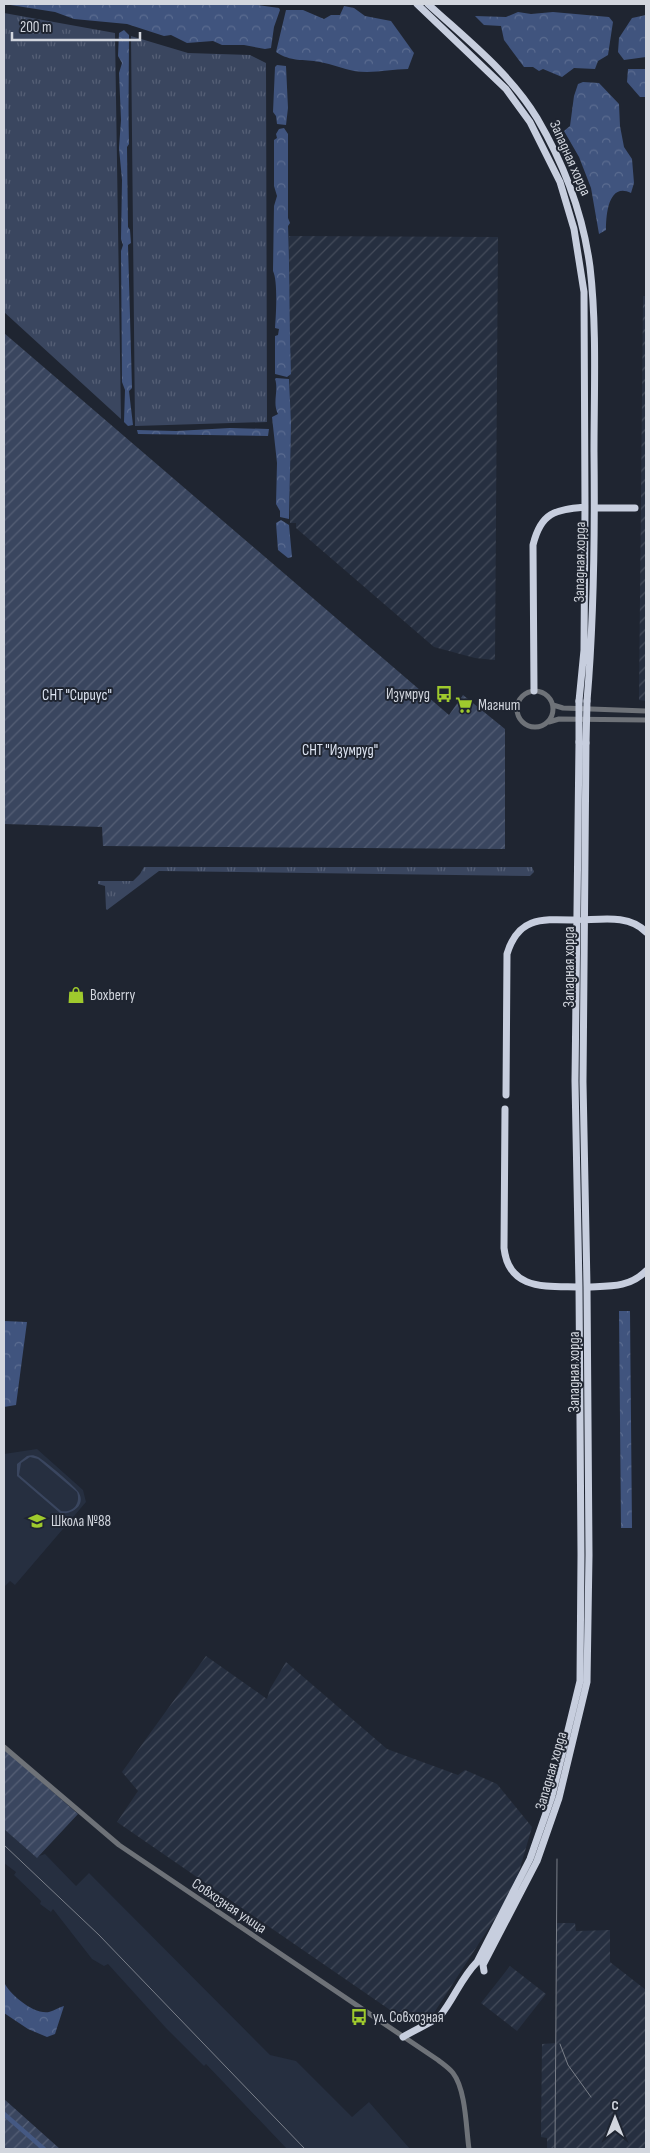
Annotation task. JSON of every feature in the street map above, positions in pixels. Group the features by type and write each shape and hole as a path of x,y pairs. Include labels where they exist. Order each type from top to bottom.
{"highway":[{"name":"Западная хорда","path":"417,4 461,39 512,84 536,116 563,171 575,202 585,243 592,291 594,508 591,650 583,701"},
{"name":"Западная хорда","path":"403,2037 422,2025 439,2018 467,1971 481,1966 537,1862 559,1798 587,1682 589,1555 579,1119 579,920 586,507 584,292 578,245 568,204 560,182 530,122 506,89 428,4"},
{"path":"534,691 533,545 536,534 545,518 554,512 586,507"},
{"path":"594,508 635,508"},
{"path":"506,1095 507,954 511,940 516,933 535,922 553,919 612,919 633,922 646,932"},
{"path":"505,1109 504,1248 509,1266 526,1282 540,1286 622,1286 636,1280 646,1271"}],"street":[{"path":"646,711 562,708 553,705 544,694 534,691 525,694 517,706 518,716 524,723 532,727 542,726 548,722 560,719 646,720"},
{"path":"548,722 552,716 553,705"},
{"name":"Совхозная улица","path":"4,1747 119,1846 452,2072 458,2081 462,2098 469,2149"}],"shaded area":[{"path":"289,236 498,237 495,660 475,658 434,647 296,528 296,523 290,523"},
{"path":"643,296 646,296 646,701 639,700"},
{"name":"Школа №88","path":"37,1449 83,1490 86,1502 15,1585 10,1581 4,1587 4,1454"},
{"path":"206,1656 267,1699 270,1689 286,1662 387,1749 458,1775 465,1770 497,1784 532,1827 514,1889 430,2019 421,2014 409,2023 117,1822 138,1791 122,1772"},
{"path":"4,1828 36,1857 45,1854 76,1886 89,1873 270,2055 296,2061 352,2117 369,2102 410,2149 287,2149 206,2064 204,2066 166,2028 108,1964 104,1966 92,1959 53,1909 51,1912 40,1904 41,1901 14,1875 16,1872 4,1863"},
{"path":"557,1923 575,1923 576,1931 610,1930 610,1962 646,1990 646,2149 547,2149 547,2138 541,2137 542,2044 556,2043"},
{"path":"510,1966 546,1994 517,2031 481,2003"}],"green space":[{"path":"4,4 251,4 279,8 280,10 274,27 271,48 265,49 244,45 222,45 213,41 187,43 171,35 164,36 127,24 74,19 55,12"},
{"path":"344,6 354,8 365,16 391,21 414,53 408,69 368,72 354,71 314,61 292,59 276,52 286,10 303,10 324,19 331,15 340,15"},
{"path":"518,12 531,14 553,12 609,17 613,22 608,55 598,61 595,69 574,68 562,77 543,69 539,71 533,67 524,67 504,40 501,26 484,25 475,16 506,17"},
{"path":"4,13 115,33 121,419 4,312"},
{"path":"646,15 646,57 624,60 618,52 619,38 632,18"},
{"path":"124,30 129,35 129,144 127,147 128,227 131,243 128,245 132,388 129,391 133,425 128,426 124,422 125,390 122,382 121,251 123,245 121,239 122,180 119,148 121,120 119,73 122,63 118,56 119,33"},
{"path":"131,36 188,53 250,55 266,63 267,422 135,426"},
{"path":"277,65 286,66 288,108 286,125 277,124 276,116 273,112 275,67"},
{"path":"628,69 646,69 646,97 640,97 627,82"},
{"path":"583,82 599,83 619,104 620,126 624,147 632,159 634,183 631,193 617,192 613,196 608,209 606,230 599,234 591,188 579,157 564,131 570,126 574,96 578,84"},
{"path":"284,128 288,134 288,218 290,223 288,226 291,374 287,377 275,374 275,336 278,335 279,329 275,328 276,290 273,271 274,206 277,196 274,186 274,140 277,138 276,134 279,129"},
{"path":"4,333 449,715 463,695 505,729 505,849 103,846 102,827 4,824"},
{"path":"276,378 289,379 291,424 289,519 280,517 280,511 276,504 277,463 272,417 278,414 276,410"},
{"path":"230,428 269,429 268,436 138,434 137,430 176,431"},
{"path":"281,520 289,525 292,557 288,558 278,550 276,523"},
{"path":"144,867 532,867 534,872 530,876 159,871 107,910 105,886 98,884 98,881 133,881"},
{"path":"619,1311 630,1311 632,1528 621,1528"},
{"path":"4,1321 27,1322 16,1405 4,1407"},
{"path":"32,1455 41,1459 77,1490 81,1498 79,1506 69,1513 60,1513 17,1476 17,1464 27,1456","holes":["30,1457 38,1459 77,1492 78,1500 75,1507 69,1511 61,1511 19,1475 21,1463"]},
{"path":"4,1749 78,1814 37,1858 4,1829"},
{"path":"4,1982 16,1998 36,2010 49,2012 64,2006 55,2034 47,2037 28,2029 4,2013"},
{"path":"4,2099 60,2149 4,2149"}],"waterway":[{"path":"4,2114 44,2149"}],"railway":[{"path":"4,1845 99,1935 305,2149"},
{"path":"555,2149 557,1859"},
{"path":"560,2044 568,2065 591,2097"}],"place":[{"name":"Изумруд","path":"444,694"},
{"name":"Магнит","path":"464,705"},
{"name":"Boxberry","path":"76,995"},
{"name":"Школа №88","path":"37,1521"},
{"name":"ул. Совхозная","path":"359,2017"}],"park label":[{"name":"СНТ \"Сириус\"","path":"77,695"},
{"name":"СНТ \"Изумруд\"","path":"340,750"}]}
